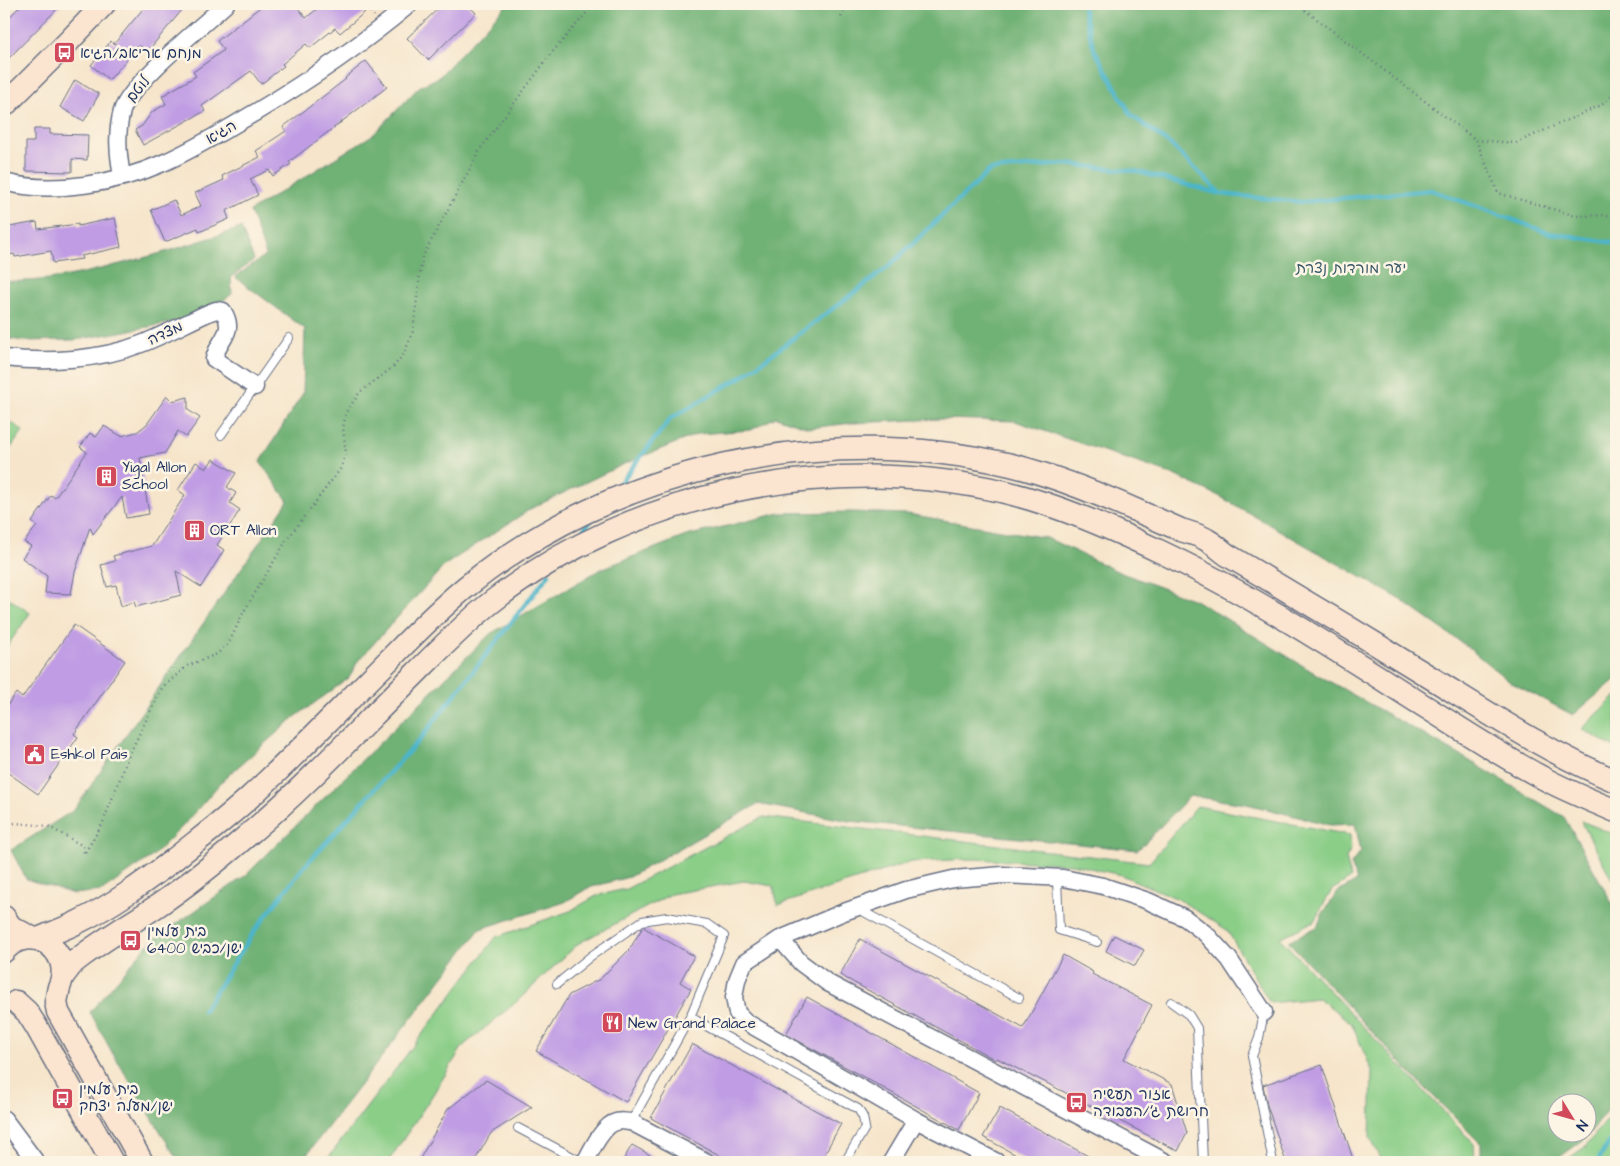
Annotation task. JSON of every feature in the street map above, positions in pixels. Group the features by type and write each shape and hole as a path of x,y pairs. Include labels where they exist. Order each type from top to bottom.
{"main road":[{"path":"4,106 104,4"},
{"path":"4,951 13,942 35,938 76,924 91,916 142,883 205,836 269,779 444,607 479,577 504,559 559,527 619,498 699,471 792,452 890,449 961,456 1032,471 1104,496 1207,539 1223,552 1368,638 1533,741 1579,765 1616,781"},
{"path":"10,997 26,1004 36,1004 45,1001 53,995 73,963 158,906 252,832 288,799 462,627 520,582 572,551 629,523 706,498 795,480 890,477 957,483 1025,497 1094,522 1162,552 1210,576 1353,661 1519,764 1559,786 1616,811"},
{"path":"4,917 11,927 47,943 55,949 60,957 63,967 56,1002 58,1012 142,1162"},
{"path":"10,997 27,1012 36,1026 112,1162"}],"street":[{"name":"לוטם","path":"122,176 117,144 122,109 130,95 226,4"},
{"name":"הגיא","path":"4,182 42,188 100,182 162,163 294,90 342,57 410,4"},
{"name":"מצדה","path":"4,358 47,360 103,354 140,344 216,310 223,311 227,318 228,327 214,359 255,387"},
{"path":"997,1162 916,1120 746,1022 737,1013 734,997 737,980 744,963 780,940 906,890 953,879 1003,874 1057,878 1103,886 1148,901 1185,918 1206,934 1229,959 1264,1012"},
{"path":"780,940 802,963 828,982 1166,1162"},
{"path":"4,1119 36,1162"},
{"path":"891,1162 916,1120"},
{"path":"583,1162 610,1124 618,1121 631,1122 707,1162"}],"lane":[{"path":"221,435 289,338"},
{"path":"1057,878 1059,930 1097,942"},
{"path":"857,908 1019,998"},
{"path":"557,984 590,956 642,921 667,917 707,924 724,936 690,1017 631,1122"},
{"path":"1171,1002 1188,1015 1197,1028 1203,1162"},
{"path":"1264,1012 1259,1038 1252,1056 1273,1162"},
{"path":"690,1017 858,1109 864,1117 865,1128 845,1162"},
{"path":"518,1128 583,1162"}],"path":[{"path":"4,825 15,823 48,826 84,846 84,854 102,824 130,755 162,688 187,666 217,654 229,643 243,613 286,541 341,468 346,453 343,428 346,412 360,392 393,367 404,354 413,331 422,258 481,148 550,55 594,4"},
{"path":"842,17 850,4"},
{"path":"1297,4 1476,140 1498,193 1576,216 1616,215"},
{"path":"1476,140 1516,143 1599,106 1616,93"}],"green space":[{"name":"יער מורדות נצרת","path":"507,4 1616,4 1616,679 1573,715 1510,682 1465,645 1398,598 1219,496 1174,475 1015,421 940,419 852,423 809,428 776,417 751,430 698,434 624,464 532,508 445,565 358,661 349,678 295,717 223,780 182,827 154,855 102,891 73,894 26,879 11,850 74,810 288,501 260,462 303,393 305,329 235,277 266,255 250,211 374,134 419,87 439,77"},
{"path":"241,228 254,260 231,277 232,294 213,308 182,321 75,340 23,341 4,338 4,281 34,281 91,271 166,252"},
{"path":"4,417 23,431 4,457"},
{"path":"851,512 908,514 1047,538 1119,572 1197,601 1313,672 1465,758 1564,817 1616,910 1616,1099 1598,1122 1598,1094 1548,1094 1548,1144 1578,1144 1553,1162 1481,1162 1481,1144 1412,1075 1288,941 1317,927 1323,913 1338,892 1357,881 1351,864 1361,851 1355,824 1330,825 1247,804 1190,796 1138,850 850,821 758,804 629,877 588,888 565,902 480,929 301,1162 179,1162 113,1054 90,1012 149,943 245,876 490,634 601,569 686,536 780,513"},
{"path":"4,595 30,613 4,651"},
{"path":"1616,696 1616,749 1582,729"},
{"path":"1197,806 1350,835 1351,849 1346,858 1351,878 1332,890 1314,921 1280,938 1474,1144 1475,1162 1383,1162 1370,1138 1372,1071 1352,1024 1318,998 1270,1003 1227,930 1178,899 1121,875 1072,864 973,859 911,862 778,905 773,886 744,881 671,894 579,943 514,1004 463,1046 388,1162 325,1162 496,937 570,911 598,895 626,889 763,817 1149,863"},
{"path":"1581,821 1616,835 1616,887"},
{"path":"1616,1109 1616,1162 1564,1162 1588,1144 1598,1144 1598,1131"}],"building":[{"path":"22,4 62,4 4,63 4,23"},
{"path":"147,4 187,4 147,52 139,45 109,80 91,65 111,41 114,44"},
{"path":"264,4 295,4 306,18 323,4 358,4 365,12 340,33 335,28 310,48 306,44 282,64 284,66 261,84 251,71 202,106 205,111 143,145 135,130 142,126 152,112 166,104 162,96 196,76 193,72 224,50 217,41"},
{"path":"443,4 467,4 476,13 428,60 407,38"},
{"path":"366,61 387,87 289,162 291,164 273,176 269,170 250,179 258,195 226,211 229,219 199,232 198,228 165,242 151,210 174,200 181,215 201,206 195,193 224,180 222,176 260,157 256,151 286,131 283,127 346,79"},
{"path":"75,80 99,94 84,121 60,107"},
{"path":"34,129 50,129 50,134 88,135 87,160 72,159 72,172 26,171 26,142 34,142"},
{"path":"115,218 121,247 81,256 82,259 53,263 51,251 15,257 14,254 4,256 4,228 37,222 38,229 78,224 78,226"},
{"name":"Yigal Allon School","path":"167,396 172,401 188,397 188,410 200,418 186,437 178,431 165,453 140,458 149,514 126,518 122,497 93,534 90,527 75,572 71,594 45,593 47,576 22,558 31,546 24,542 37,526 32,522 51,495 55,498 87,452 80,447 90,433 96,437 104,426 121,436 137,432 147,424"},
{"name":"ORT Allon","path":"213,459 236,473 227,487 236,493 230,503 240,510 217,545 224,550 201,587 176,571 181,595 136,607 134,602 121,606 116,585 107,587 101,565 115,561 113,556 152,546 185,495 178,490 196,462 206,469"},
{"path":"74,625 125,661 74,734 78,737 38,794 4,770 4,710 16,693 22,698"},
{"name":"New Grand Palace","path":"643,927 694,956 680,982 691,989 626,1102 536,1051 569,995 600,979 629,950"},
{"path":"1114,935 1144,950 1135,966 1106,951"},
{"path":"860,939 1023,1028 1063,955 1093,972 1092,974 1152,1005 1124,1059 1172,1084 1187,1133 1178,1151 997,1058 996,1060 840,975"},
{"path":"807,997 979,1093 959,1130 786,1034"},
{"path":"692,1044 841,1124 820,1162 732,1162 651,1118"},
{"path":"1322,1065 1354,1162 1286,1162 1267,1105 1263,1085"},
{"path":"486,1080 532,1107 491,1133 474,1162 418,1162 448,1109"},
{"path":"1000,1108 1099,1162 1029,1162 983,1137"},
{"path":"632,1145 663,1162 622,1162"}],"waterway":[{"path":"1082,4 1094,49 1131,115 1171,145 1220,193"},
{"path":"614,491 671,418 743,376 887,268 990,170 1065,164 1135,171 1221,194 1302,202 1431,190 1549,233 1616,243"},
{"path":"577,538 592,519"},
{"path":"203,1011 255,930 302,869 421,738 549,574"},
{"path":"1597,1162 1616,1132"}],"place":[{"name":"מנחם אריאב/הגיא","path":"64,53"},
{"name":"Yigal Allon School","path":"106,476"},
{"name":"ORT Allon","path":"194,530"},
{"name":"Eshkol Pais","path":"35,754"},
{"name":"בית עלמין ישן/כביש 6400","path":"131,940"},
{"name":"New Grand Palace","path":"612,1023"},
{"name":"בית עלמין ישן/מעלה יצחק","path":"63,1098"},
{"name":"אזור תעשיה חרושת ג׳/העבודה","path":"1077,1103"}]}
